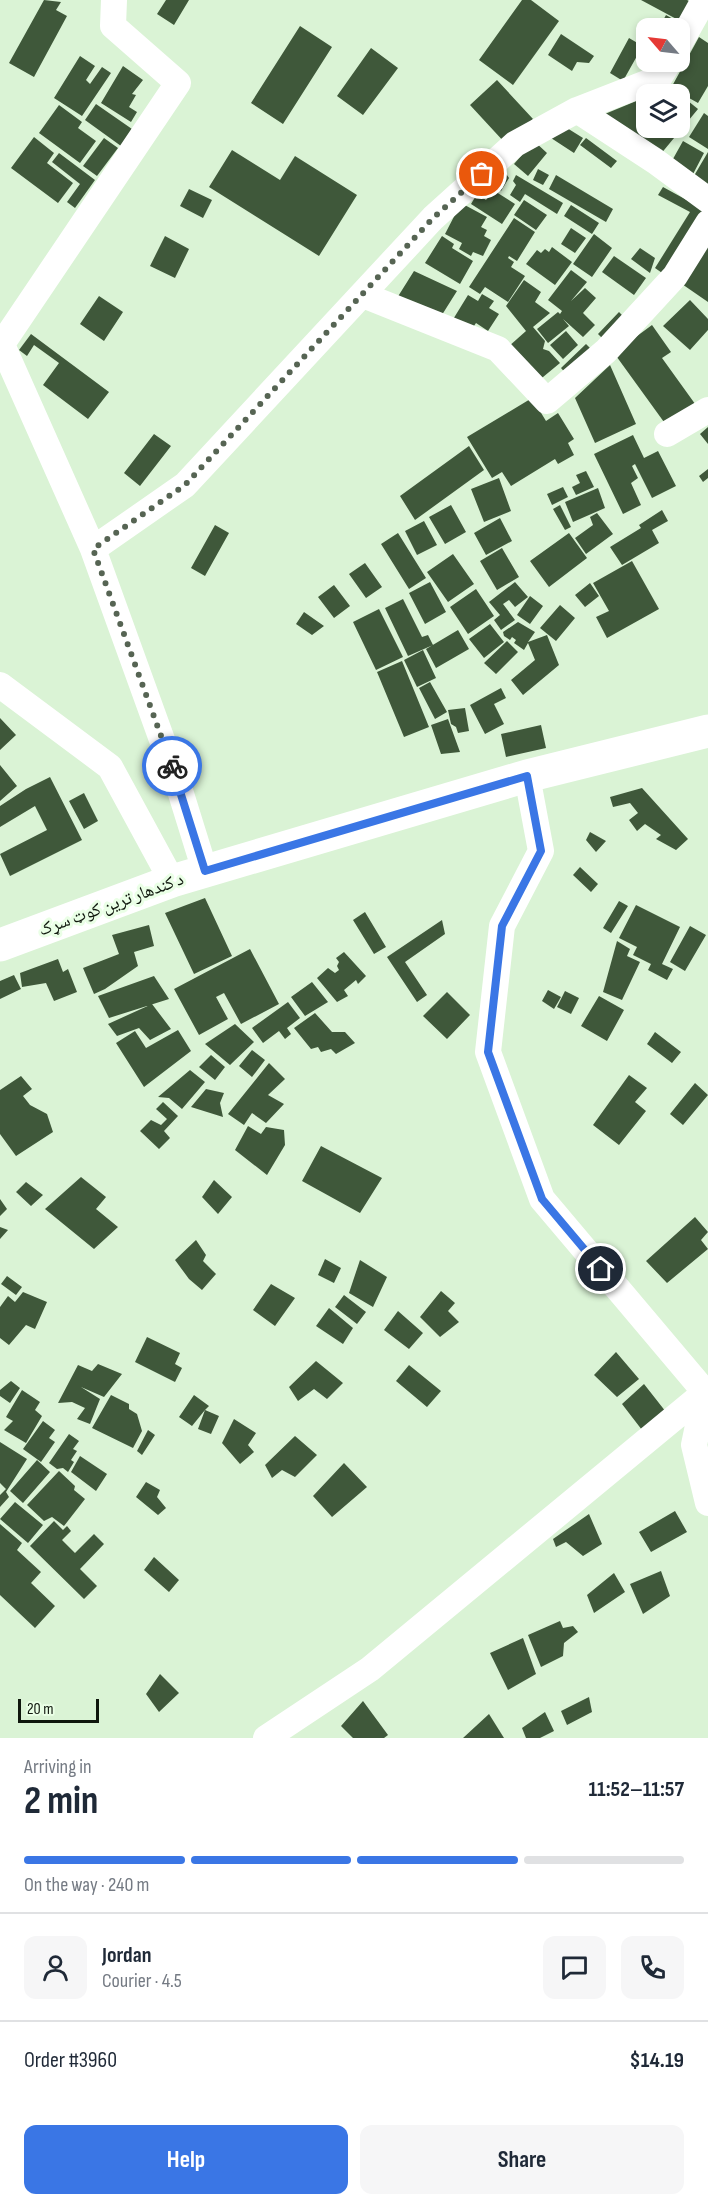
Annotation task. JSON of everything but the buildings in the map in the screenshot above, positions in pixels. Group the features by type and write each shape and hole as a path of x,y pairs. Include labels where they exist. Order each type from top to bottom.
{"main road":[{"name":"د کندهار ترين کوټ سړک","path":"0,945 172,880 527,776 708,731"}],"street":[{"path":"114,0 113,26 178,83 1,342 93,549 178,784 205,871"},
{"path":"690,25 704,0"},
{"path":"93,549 185,485 433,218 515,144 577,110 659,78 663,72"},
{"path":"577,110 655,161 708,200"},
{"path":"363,295 498,350 547,401 606,351 675,276 708,223"},
{"path":"667,434 708,410"},
{"path":"0,685 110,767 172,880"},
{"path":"527,776 541,851 502,926 488,1052 542,1199 706,1391"},
{"path":"706,1391 694,1445 708,1503"},
{"path":"266,1738 370,1669 706,1391"}],"way so far":[{"path":"172,766 93,549 185,485 433,218 482,174"}],"route":[{"path":"172,766 205,871 527,776 541,851 502,926 488,1052 542,1199 601,1269"}]}
